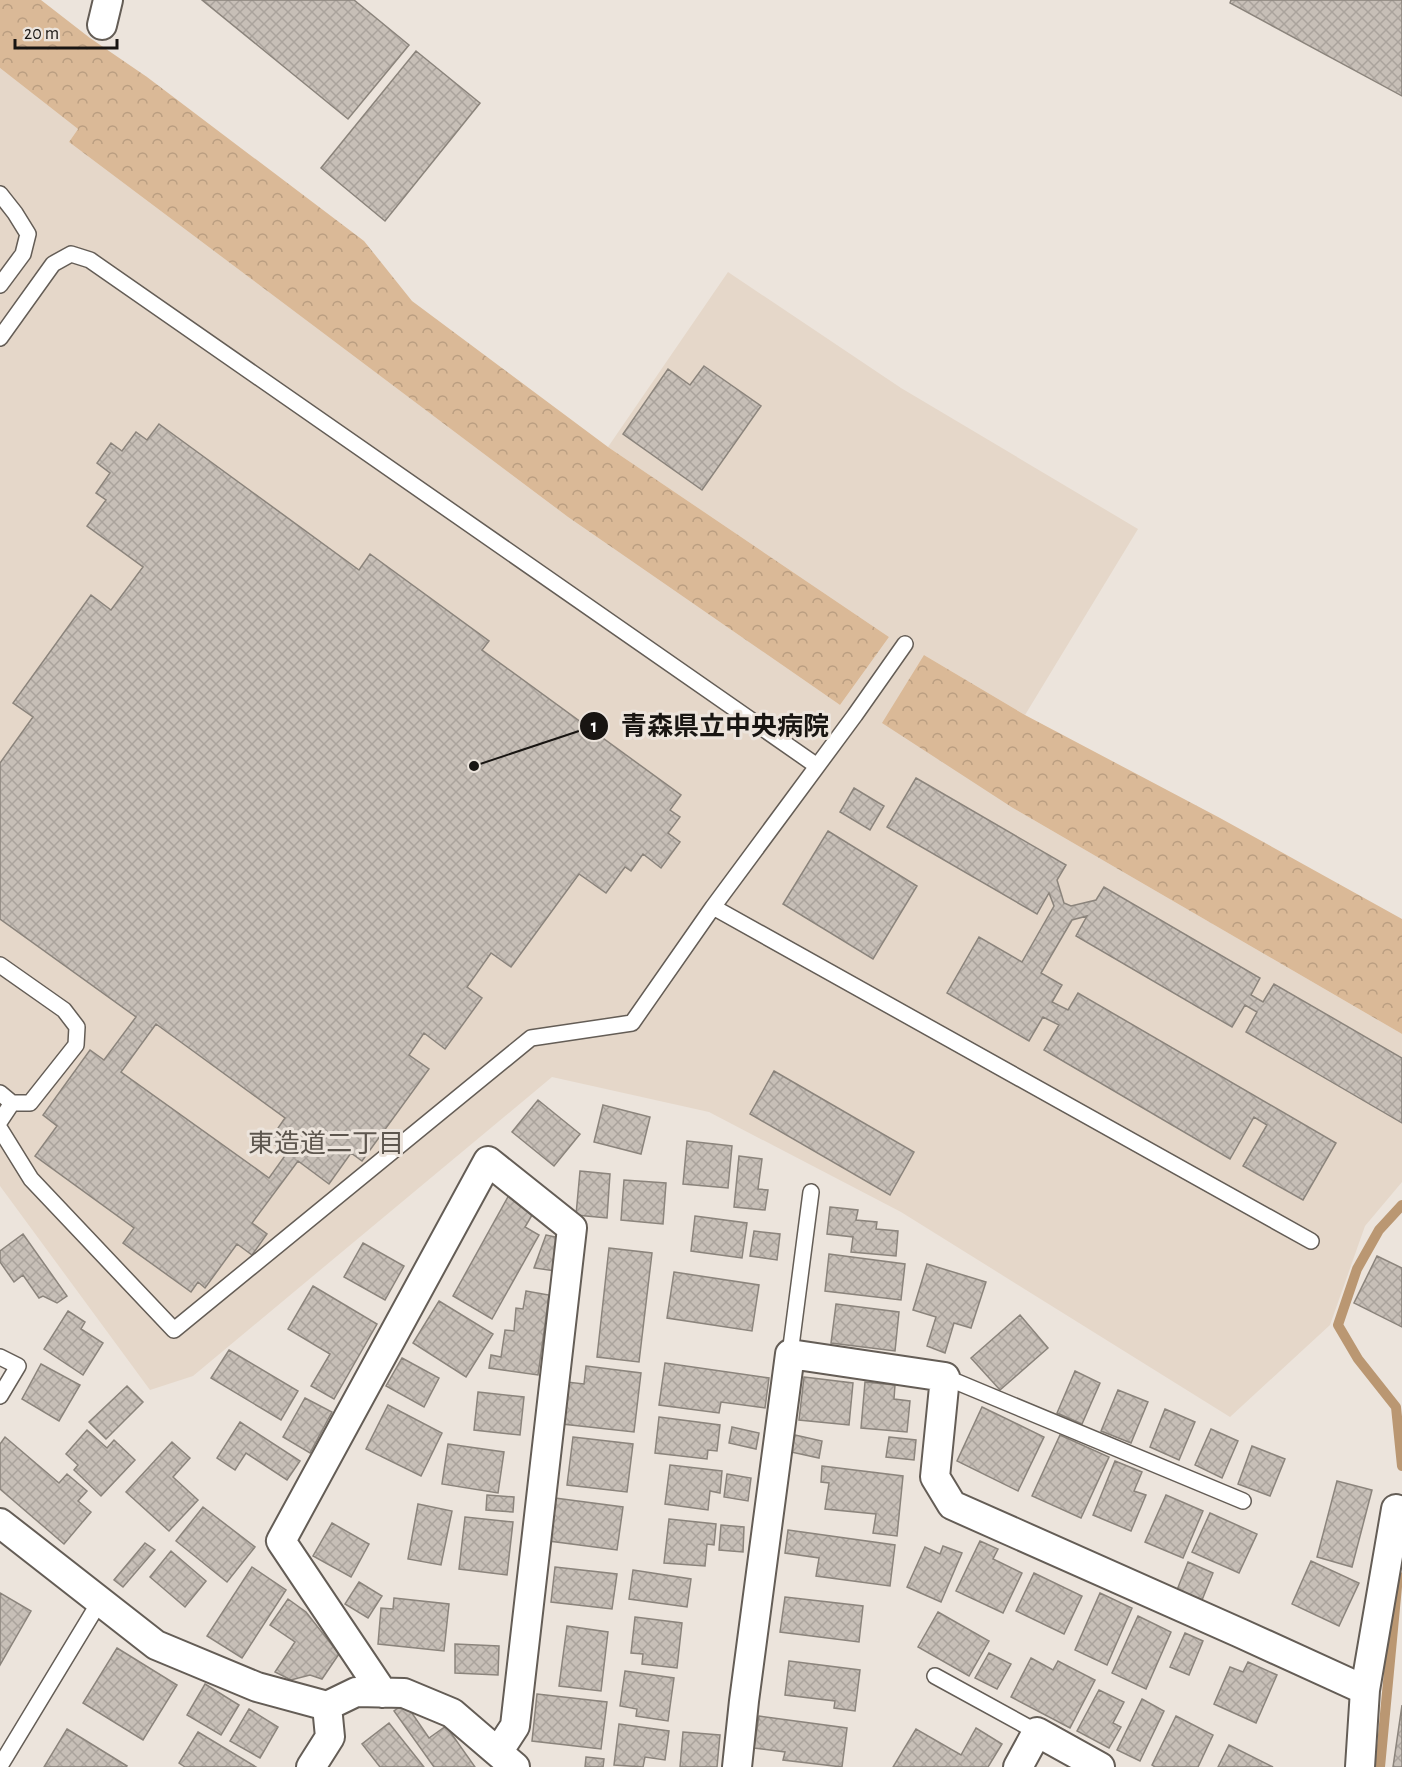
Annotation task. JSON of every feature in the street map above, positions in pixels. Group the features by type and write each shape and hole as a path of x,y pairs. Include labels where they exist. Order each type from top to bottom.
{"street":[{"path":"0,1523 156,1645 257,1687 327,1706 356,1692 383,1693 404,1693 452,1713 507,1760 515,1726 572,1228 488,1161 281,1541 383,1693"},
{"path":"737,1767 790,1354 945,1377 935,1477 952,1505 1365,1690"},
{"path":"1360,1767 1365,1690 1399,1508"},
{"path":"311,1767 330,1737 327,1706"},
{"path":"1018,1767 1037,1732 1100,1767"}],"lane":[{"path":"0,194 28,234 23,254 0,285"},
{"path":"0,338 53,264 71,255 90,260 817,766"},
{"path":"0,1129 31,1179 174,1330 531,1038 632,1023 713,907 905,644"},
{"path":"713,907 1311,1241"},
{"path":"0,964 64,1010 77,1027 75,1045 30,1103 6,1098 0,1121"},
{"path":"790,1354 811,1192"},
{"path":"0,1357 18,1366 0,1396"},
{"path":"945,1377 1243,1501"},
{"path":"0,1766 100,1601"},
{"path":"935,1676 1037,1732"}],"shaded area":[{"path":"0,68 78,129 69,142 568,517 840,705 889,637 608,447 728,272 901,388 1138,529 1025,715 924,655 1013,808 1402,1034 1402,1182 1365,1226 1330,1325 1230,1417 901,1212 709,1112 552,1077 193,1376 150,1390 0,1186"}],"green space":[{"path":"0,0 41,0 364,241 412,301 608,447 889,637 840,705 568,517 69,142 78,129 0,68"},
{"path":"924,655 1025,715 1220,818 1402,919 1402,1034 1013,808 882,723"}],"building":[{"path":"202,0 354,0 409,45 348,119"},
{"path":"1231,0 1402,0 1402,96 1230,3"},
{"path":"416,51 480,103 385,221 321,168"},
{"path":"704,366 761,406 702,490 623,434 668,369 690,385"},
{"path":"159,424 359,570 370,554 489,641 482,650 681,795 670,810 680,817 668,833 680,842 661,868 643,854 631,871 625,867 606,893 579,874 511,967 491,953 467,987 482,998 445,1049 424,1033 409,1055 429,1069 362,1161 351,1153 329,1184 298,1161 252,1223 267,1234 252,1255 237,1244 205,1288 198,1282 191,1292 123,1243 134,1228 35,1156 57,1126 43,1115 90,1050 104,1060 136,1017 0,919 0,763 33,717 13,703 91,595 111,610 143,567 87,526 106,500 96,493 110,473 97,463 111,443 122,451 136,432 147,440","holes":["156,1024 285,1118 269,1141 287,1153 269,1178 121,1072"]},
{"path":"916,778 1066,865 1057,880 1064,903 1071,906 1096,900 1104,887 1260,978 1251,995 1263,1002 1274,984 1402,1058 1402,1123 1246,1032 1257,1012 1245,1005 1232,1027 1076,936 1087,916 1072,920 1041,973 1062,985 1052,1002 1068,1010 1078,993 1336,1143 1303,1200 1243,1166 1267,1125 1254,1117 1230,1159 1044,1050 1059,1025 1043,1017 1029,1041 947,993 979,937 1022,962 1054,906 1049,893 1037,914 887,827"},
{"path":"854,788 884,806 870,830 840,812"},
{"path":"828,831 917,886 873,959 783,904"},
{"path":"774,1071 914,1152 890,1195 750,1114"},
{"path":"538,1100 580,1134 554,1166 512,1132"},
{"path":"603,1105 650,1117 641,1154 594,1142"},
{"path":"687,1141 732,1146 728,1188 683,1184"},
{"path":"739,1156 762,1159 758,1189 768,1190 765,1210 734,1207"},
{"path":"580,1171 610,1174 607,1218 576,1215"},
{"path":"624,1180 666,1183 663,1224 621,1220"},
{"path":"509,1195 535,1210 525,1227 539,1235 492,1319 453,1296"},
{"path":"830,1207 858,1210 856,1220 877,1222 876,1229 898,1231 896,1256 851,1252 853,1237 827,1234"},
{"path":"695,1216 747,1223 742,1258 691,1251"},
{"path":"754,1231 780,1234 777,1260 750,1256"},
{"path":"23,1234 67,1296 57,1303 43,1296 39,1298 23,1275 14,1282 0,1262 0,1251"},
{"path":"546,1235 560,1238 555,1271 534,1268"},
{"path":"363,1243 404,1266 385,1300 344,1277"},
{"path":"609,1248 652,1253 639,1362 597,1357"},
{"path":"829,1254 905,1264 901,1300 825,1291"},
{"path":"1377,1256 1402,1268 1402,1327 1354,1303"},
{"path":"927,1264 986,1282 971,1328 954,1323 945,1353 927,1346 936,1317 913,1310"},
{"path":"674,1272 759,1285 752,1331 667,1318"},
{"path":"313,1286 377,1324 334,1399 311,1386 330,1354 288,1329"},
{"path":"526,1291 549,1295 538,1375 489,1368 491,1355 501,1357 505,1330 514,1331 516,1308 523,1309"},
{"path":"439,1301 493,1334 466,1377 413,1343"},
{"path":"836,1304 899,1312 895,1351 831,1343"},
{"path":"68,1311 85,1322 81,1329 103,1343 83,1375 44,1349"},
{"path":"1020,1315 1048,1348 1000,1390 971,1358"},
{"path":"229,1350 298,1391 281,1420 211,1378"},
{"path":"402,1358 439,1378 424,1407 386,1386"},
{"path":"665,1363 769,1378 765,1408 721,1402 719,1413 659,1405"},
{"path":"41,1364 80,1385 59,1421 22,1399"},
{"path":"586,1366 641,1373 634,1432 562,1424 567,1382 584,1384"},
{"path":"1075,1371 1100,1383 1082,1424 1057,1413"},
{"path":"804,1377 853,1383 849,1425 799,1420"},
{"path":"865,1382 895,1385 894,1399 910,1401 907,1432 861,1428"},
{"path":"127,1386 143,1402 106,1439 89,1422"},
{"path":"1118,1390 1148,1402 1131,1443 1101,1431"},
{"path":"478,1392 524,1397 520,1435 474,1430"},
{"path":"305,1398 332,1412 310,1453 283,1437"},
{"path":"388,1405 442,1433 421,1476 366,1449"},
{"path":"982,1407 1044,1437 1018,1491 957,1461"},
{"path":"1165,1409 1195,1422 1179,1460 1150,1447"},
{"path":"659,1417 720,1425 717,1451 708,1450 707,1459 655,1453"},
{"path":"240,1422 300,1461 287,1480 246,1453 235,1470 217,1458"},
{"path":"732,1427 759,1433 756,1449 729,1443"},
{"path":"1211,1429 1238,1441 1222,1478 1195,1465"},
{"path":"87,1430 107,1448 114,1440 135,1460 101,1496 74,1470 78,1465 66,1454"},
{"path":"795,1435 822,1441 819,1458 791,1452"},
{"path":"1060,1435 1109,1457 1081,1518 1032,1496"},
{"path":"5,1437 59,1483 67,1474 87,1491 78,1501 91,1512 64,1544 0,1489 0,1444"},
{"path":"573,1437 633,1444 627,1492 567,1485"},
{"path":"889,1437 916,1440 914,1460 886,1457"},
{"path":"172,1442 190,1458 173,1477 198,1500 169,1531 126,1492"},
{"path":"448,1444 504,1452 498,1493 442,1484"},
{"path":"1252,1446 1285,1459 1270,1496 1238,1484"},
{"path":"1115,1461 1142,1472 1134,1491 1146,1495 1131,1531 1093,1515"},
{"path":"670,1465 722,1471 720,1493 710,1491 708,1510 665,1504"},
{"path":"822,1466 903,1476 897,1536 873,1533 876,1514 825,1509 829,1483 821,1482"},
{"path":"727,1474 751,1478 748,1501 724,1497"},
{"path":"1337,1481 1372,1490 1352,1567 1317,1557"},
{"path":"487,1495 514,1497 513,1512 486,1510"},
{"path":"1166,1495 1203,1511 1183,1558 1145,1542"},
{"path":"555,1498 623,1507 617,1550 549,1541"},
{"path":"418,1504 452,1511 441,1565 408,1559"},
{"path":"203,1507 255,1547 227,1582 176,1541"},
{"path":"1210,1513 1257,1534 1239,1573 1192,1552"},
{"path":"465,1517 513,1522 507,1575 459,1569"},
{"path":"669,1519 716,1524 714,1545 707,1544 705,1566 664,1563"},
{"path":"332,1523 369,1544 351,1577 313,1556"},
{"path":"721,1525 744,1527 743,1552 719,1550"},
{"path":"788,1530 895,1545 890,1586 816,1576 819,1558 785,1553"},
{"path":"980,1541 998,1549 993,1559 1022,1573 1003,1613 956,1591"},
{"path":"145,1543 155,1550 123,1587 114,1580"},
{"path":"943,1546 962,1553 941,1602 907,1587 925,1547 940,1554"},
{"path":"171,1551 206,1581 185,1607 150,1577"},
{"path":"1311,1561 1359,1583 1339,1626 1292,1604"},
{"path":"1188,1562 1213,1573 1202,1600 1177,1590"},
{"path":"252,1567 286,1590 242,1658 207,1636"},
{"path":"555,1567 617,1574 612,1609 551,1602"},
{"path":"633,1570 691,1579 687,1607 629,1599"},
{"path":"1034,1573 1082,1596 1064,1634 1016,1611"},
{"path":"359,1582 382,1596 368,1618 345,1604"},
{"path":"0,1593 31,1611 0,1665"},
{"path":"1100,1593 1132,1608 1107,1665 1075,1650"},
{"path":"785,1597 863,1606 859,1642 780,1632"},
{"path":"394,1598 449,1604 444,1651 378,1644 381,1608 393,1609"},
{"path":"288,1599 306,1612 339,1654 322,1679 310,1675 291,1680 275,1672 295,1642 270,1625"},
{"path":"938,1612 989,1641 969,1676 918,1647"},
{"path":"1138,1616 1171,1632 1146,1689 1112,1673"},
{"path":"635,1617 682,1623 677,1668 642,1664 643,1654 631,1653"},
{"path":"567,1626 608,1632 601,1691 559,1686"},
{"path":"1185,1633 1203,1641 1189,1675 1170,1667"},
{"path":"455,1644 499,1646 498,1675 455,1673"},
{"path":"117,1648 177,1685 143,1740 83,1703"},
{"path":"989,1653 1011,1664 997,1689 975,1678"},
{"path":"1031,1658 1053,1670 1058,1661 1095,1680 1070,1728 1011,1697"},
{"path":"789,1661 860,1670 855,1711 834,1708 835,1701 785,1695"},
{"path":"1248,1662 1277,1675 1256,1723 1214,1704 1230,1667 1243,1672"},
{"path":"625,1671 674,1678 668,1721 636,1716 637,1709 620,1706"},
{"path":"205,1684 239,1705 221,1735 187,1715"},
{"path":"1099,1690 1124,1702 1113,1723 1121,1727 1109,1748 1077,1731"},
{"path":"537,1694 607,1702 601,1749 532,1741"},
{"path":"1142,1699 1164,1711 1140,1761 1117,1750"},
{"path":"405,1703 429,1738 446,1726 475,1767 434,1767 394,1711"},
{"path":"1402,1705 1402,1767 1393,1767"},
{"path":"249,1709 278,1727 260,1758 230,1741"},
{"path":"759,1716 847,1728 842,1767 783,1760 785,1752 754,1748"},
{"path":"1176,1716 1213,1735 1198,1767 1155,1767 1152,1765"},
{"path":"389,1723 424,1767 380,1767 362,1744"},
{"path":"619,1724 669,1731 665,1760 645,1757 643,1767 614,1765"},
{"path":"976,1728 1002,1744 988,1767 893,1767 916,1729 961,1755"},
{"path":"67,1729 127,1766 44,1767"},
{"path":"198,1732 256,1767 185,1767 179,1763"},
{"path":"683,1732 720,1735 717,1767 680,1767"},
{"path":"1229,1745 1273,1767 1218,1767"},
{"path":"586,1757 604,1759 603,1767 585,1767"}],"waterway":[{"path":"1402,1205 1379,1230 1357,1269 1338,1325 1358,1359 1396,1407 1402,1466"},
{"path":"1380,1767 1398,1576"}],"place":[{"name":"青森県立中央病院","path":"474,766"}],"district":[{"name":"東造道二丁目","path":"326,1144"}]}
